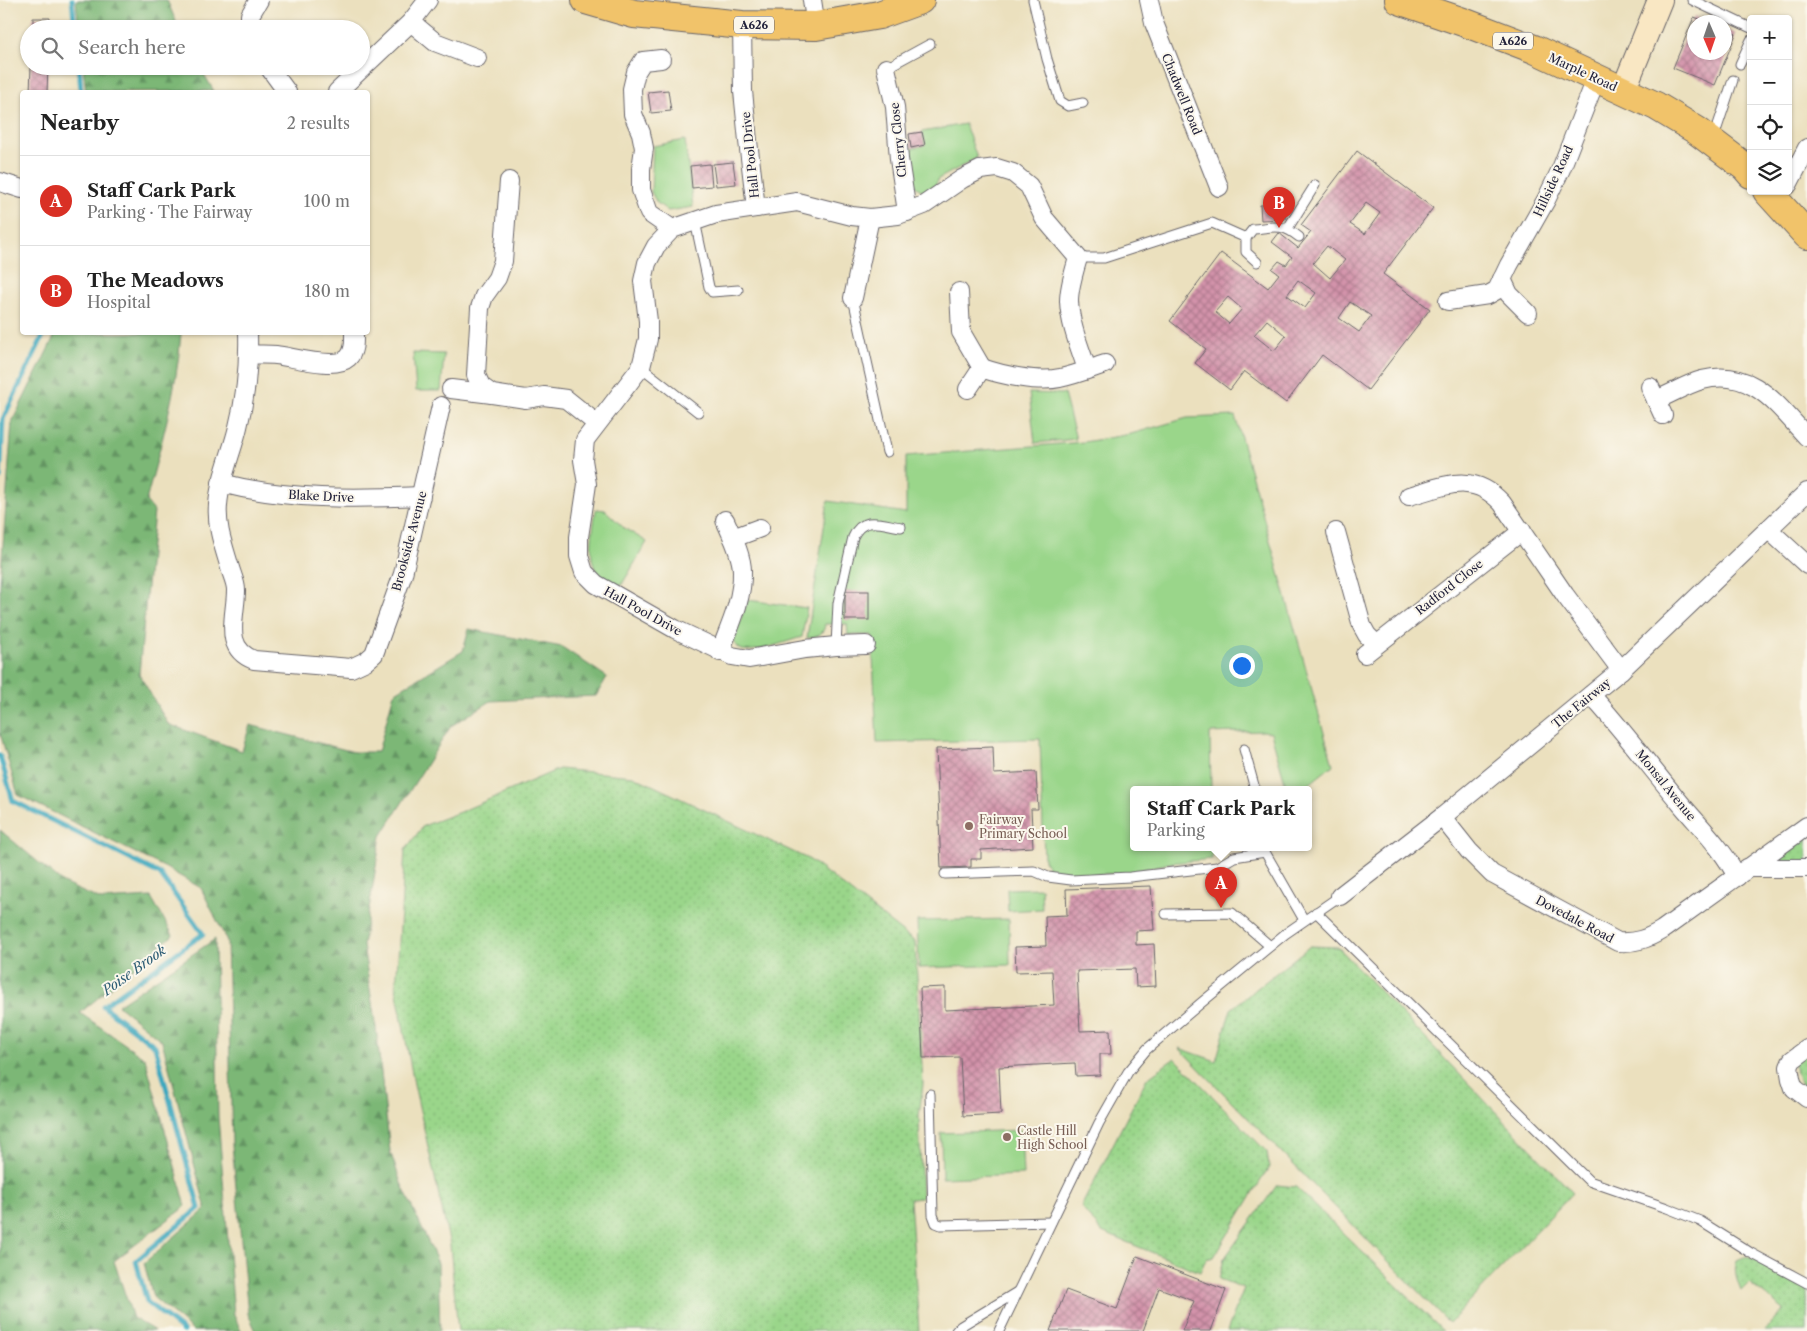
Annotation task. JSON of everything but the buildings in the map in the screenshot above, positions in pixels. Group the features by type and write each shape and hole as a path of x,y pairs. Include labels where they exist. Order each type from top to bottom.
{"main road":[{"name":"A626","path":"586,0 634,14 742,25 814,13 878,15 920,0"},
{"name":"Marple Road","path":"1399,0 1534,49 1656,106 1696,130 1747,169"},
{"path":"1781,195 1807,234"}],"street":[{"path":"250,20 250,14 259,0"},
{"path":"370,61 411,22 428,0"},
{"name":"Chadwell Road","path":"1148,0 1154,23 1219,187"},
{"path":"1623,91 1660,0"},
{"path":"411,22 435,42 478,55"},
{"name":"Hall Pool Drive","path":"742,25 744,99 756,208 716,214 672,229 656,246 647,263 643,281 648,321 648,339 641,367 596,423 585,440 583,460 587,484 579,537 579,556 584,572 596,584 675,629 720,652 732,656 749,659 836,646 866,645"},
{"path":"661,59 643,61 636,72 632,88 633,114 641,133 644,148 641,168 641,190 649,213 672,229"},
{"name":"Cherry Close","path":"886,68 896,107 899,159 907,212"},
{"path":"275,75 286,90"},
{"path":"339,90 355,75"},
{"name":"Hillside Road","path":"1448,301 1488,295 1497,290 1561,169 1596,79"},
{"path":"1792,173 1807,148"},
{"path":"756,208 797,202 852,216 870,218 898,215 924,205 962,179 980,170 998,168 1013,173 1029,186 1044,218 1078,258 1072,279 1069,301 1073,327 1088,370"},
{"path":"492,394 481,386 476,374 480,308 484,296 497,278 502,261 509,181"},
{"path":"0,182 20,189"},
{"path":"853,298 870,218"},
{"path":"1502,279 1510,294 1528,313"},
{"path":"959,292 961,332 982,368 1000,374 1045,380 1059,378 1105,364"},
{"name":"Brookside Avenue","path":"248,335 247,386 238,428 221,483 218,506 219,532 236,588 233,637 238,649 244,656 254,660 351,668 366,661 374,654 403,574 441,406"},
{"path":"249,354 276,355 332,363 343,362 350,357 353,349 354,335"},
{"path":"968,389 982,368"},
{"path":"1656,401 1700,381 1717,377 1730,378 1755,386 1766,394 1807,437"},
{"path":"450,389 526,399 544,396 566,399 596,423"},
{"path":"1410,496 1432,483 1459,482 1484,487 1493,493 1522,530 1566,595 1621,670"},
{"name":"Blake Drive","path":"221,483 241,488 323,498 421,496"},
{"name":"The Fairway","path":"1340,896 1442,817 1621,670 1807,492"},
{"path":"720,652 740,600 742,569 733,538 725,520"},
{"path":"733,538 760,528"},
{"name":"Radford Close","path":"1336,532 1336,552 1362,626 1367,635 1370,649 1522,530"},
{"path":"1769,530 1807,565"},
{"name":"Monsal Avenue","path":"1590,695 1619,726 1724,856 1742,873"},
{"name":"Dovedale Road","path":"1442,817 1469,851 1492,874 1618,942 1633,942 1648,938 1807,826"},
{"path":"1742,873 1807,868"},
{"path":"1807,1049 1792,1060 1789,1067 1794,1088 1807,1098"}],"lane":[{"path":"1033,0 1047,59 1060,101 1068,106 1083,104"},
{"path":"1692,0 1747,26"},
{"path":"886,68 930,44"},
{"path":"1740,64 1747,49"},
{"path":"1712,142 1733,80"},
{"path":"1288,228 1315,185"},
{"path":"695,221 709,287 712,292 719,293 738,290"},
{"path":"1078,258 1104,258 1212,223 1246,238"},
{"path":"1257,262 1246,252 1246,238 1253,229 1278,226 1288,228 1299,237"},
{"path":"853,298 887,452"},
{"path":"641,367 698,412"},
{"path":"836,646 838,603 853,537 858,527 865,523 873,522 901,527"},
{"path":"1244,748 1254,786"},
{"path":"945,874 1034,872 1048,877 1072,880 1130,877 1217,867 1234,857 1257,851"},
{"path":"1266,851 1304,920"},
{"path":"999,1331 1099,1123 1128,1072 1152,1044 1270,946 1340,896"},
{"path":"1316,912 1589,1181 1700,1221 1751,1253 1807,1283"},
{"path":"1166,914 1232,913 1270,946"},
{"path":"930,1094 933,1215 936,1222 941,1225 1051,1222"},
{"path":"956,1331 960,1326 1018,1292"}],"green space":[{"path":"76,0 167,0 175,20 78,20"},
{"path":"84,75 204,75 213,90 86,90"},
{"path":"965,124 977,158 938,179 936,185 924,191 918,188 909,175 906,150 925,145 922,132"},
{"path":"685,140 693,207 668,211 657,203 651,192 653,146"},
{"path":"55,335 181,335 172,396 146,501 154,511 139,674 168,724 242,751 250,725 354,752 378,752 394,693 463,651 469,629 562,647 607,677 596,696 491,701 451,726 381,836 363,945 376,1028 390,1151 401,1183 438,1263 440,1331 256,1331 248,1314 232,1145 227,941 201,888 166,868 18,795 0,733 0,585 12,422"},
{"path":"413,353 444,354 441,391 416,391"},
{"path":"1029,393 1064,394 1076,439 1035,443"},
{"path":"1235,416 1333,765 1307,786 1286,786 1271,733 1264,731 1210,733 1211,786 1130,786 1130,851 1212,851 1212,859 1170,863 1128,873 1060,876 1050,872 1044,860 1040,739 877,743 872,635 848,635 847,624 825,624 820,634 807,638 828,501 906,513 906,456 1084,442 1131,434 1187,418"},
{"path":"596,509 605,510 624,528 647,542 621,586 600,575 595,569 592,553 592,534"},
{"path":"748,600 807,608 802,637 761,649 739,649 733,640"},
{"path":"559,769 633,776 810,860 915,942 923,1084 919,1116 922,1198 910,1199 919,1331 458,1331 450,1245 414,1084 396,988 405,850 423,826"},
{"path":"0,830 63,883 101,900 151,897 173,935 80,1013 145,1058 186,1206 114,1261 133,1318 155,1331 0,1331"},
{"path":"1807,832 1807,864 1781,865 1780,853"},
{"path":"1041,888 1042,909 1008,911 1007,889"},
{"path":"1009,919 1010,965 919,968 917,921"},
{"path":"215,939 218,1117 234,1315 241,1331 193,1331 153,1297 144,1263 206,1209 162,1041 118,1005"},
{"path":"1310,946 1338,947 1573,1193 1449,1323 1179,1048 1216,1061 1231,1009"},
{"path":"1807,1049 1807,1098 1792,1060"},
{"path":"1175,1058 1267,1152 1269,1167 1214,1257 1206,1259 1200,1272 1102,1232 1081,1207 1147,1078"},
{"path":"1021,1130 1023,1175 942,1178 941,1133"},
{"path":"1277,1185 1296,1187 1443,1331 1227,1331 1244,1288 1219,1279 1224,1259"},
{"path":"1744,1257 1752,1258 1807,1289 1807,1331 1764,1331 1784,1310 1749,1283 1741,1291 1735,1268 1737,1260"}],"waterway":[{"name":"Poise Brook","path":"72,0 74,20"},
{"name":"Poise Brook","path":"80,75 81,90"},
{"name":"Poise Brook","path":"0,478 3,419 44,335"},
{"name":"Poise Brook","path":"0,756 13,801 160,874 203,934 103,1006 155,1046 199,1208 136,1261 147,1302 183,1331"}],"place":[{"name":"The Meadows","path":"1279,228"},
{"name":"Fairway Primary School","path":"969,826"},
{"name":"Staff Cark Park","path":"1221,908"},
{"name":"Castle Hill High School","path":"1007,1137"}]}
